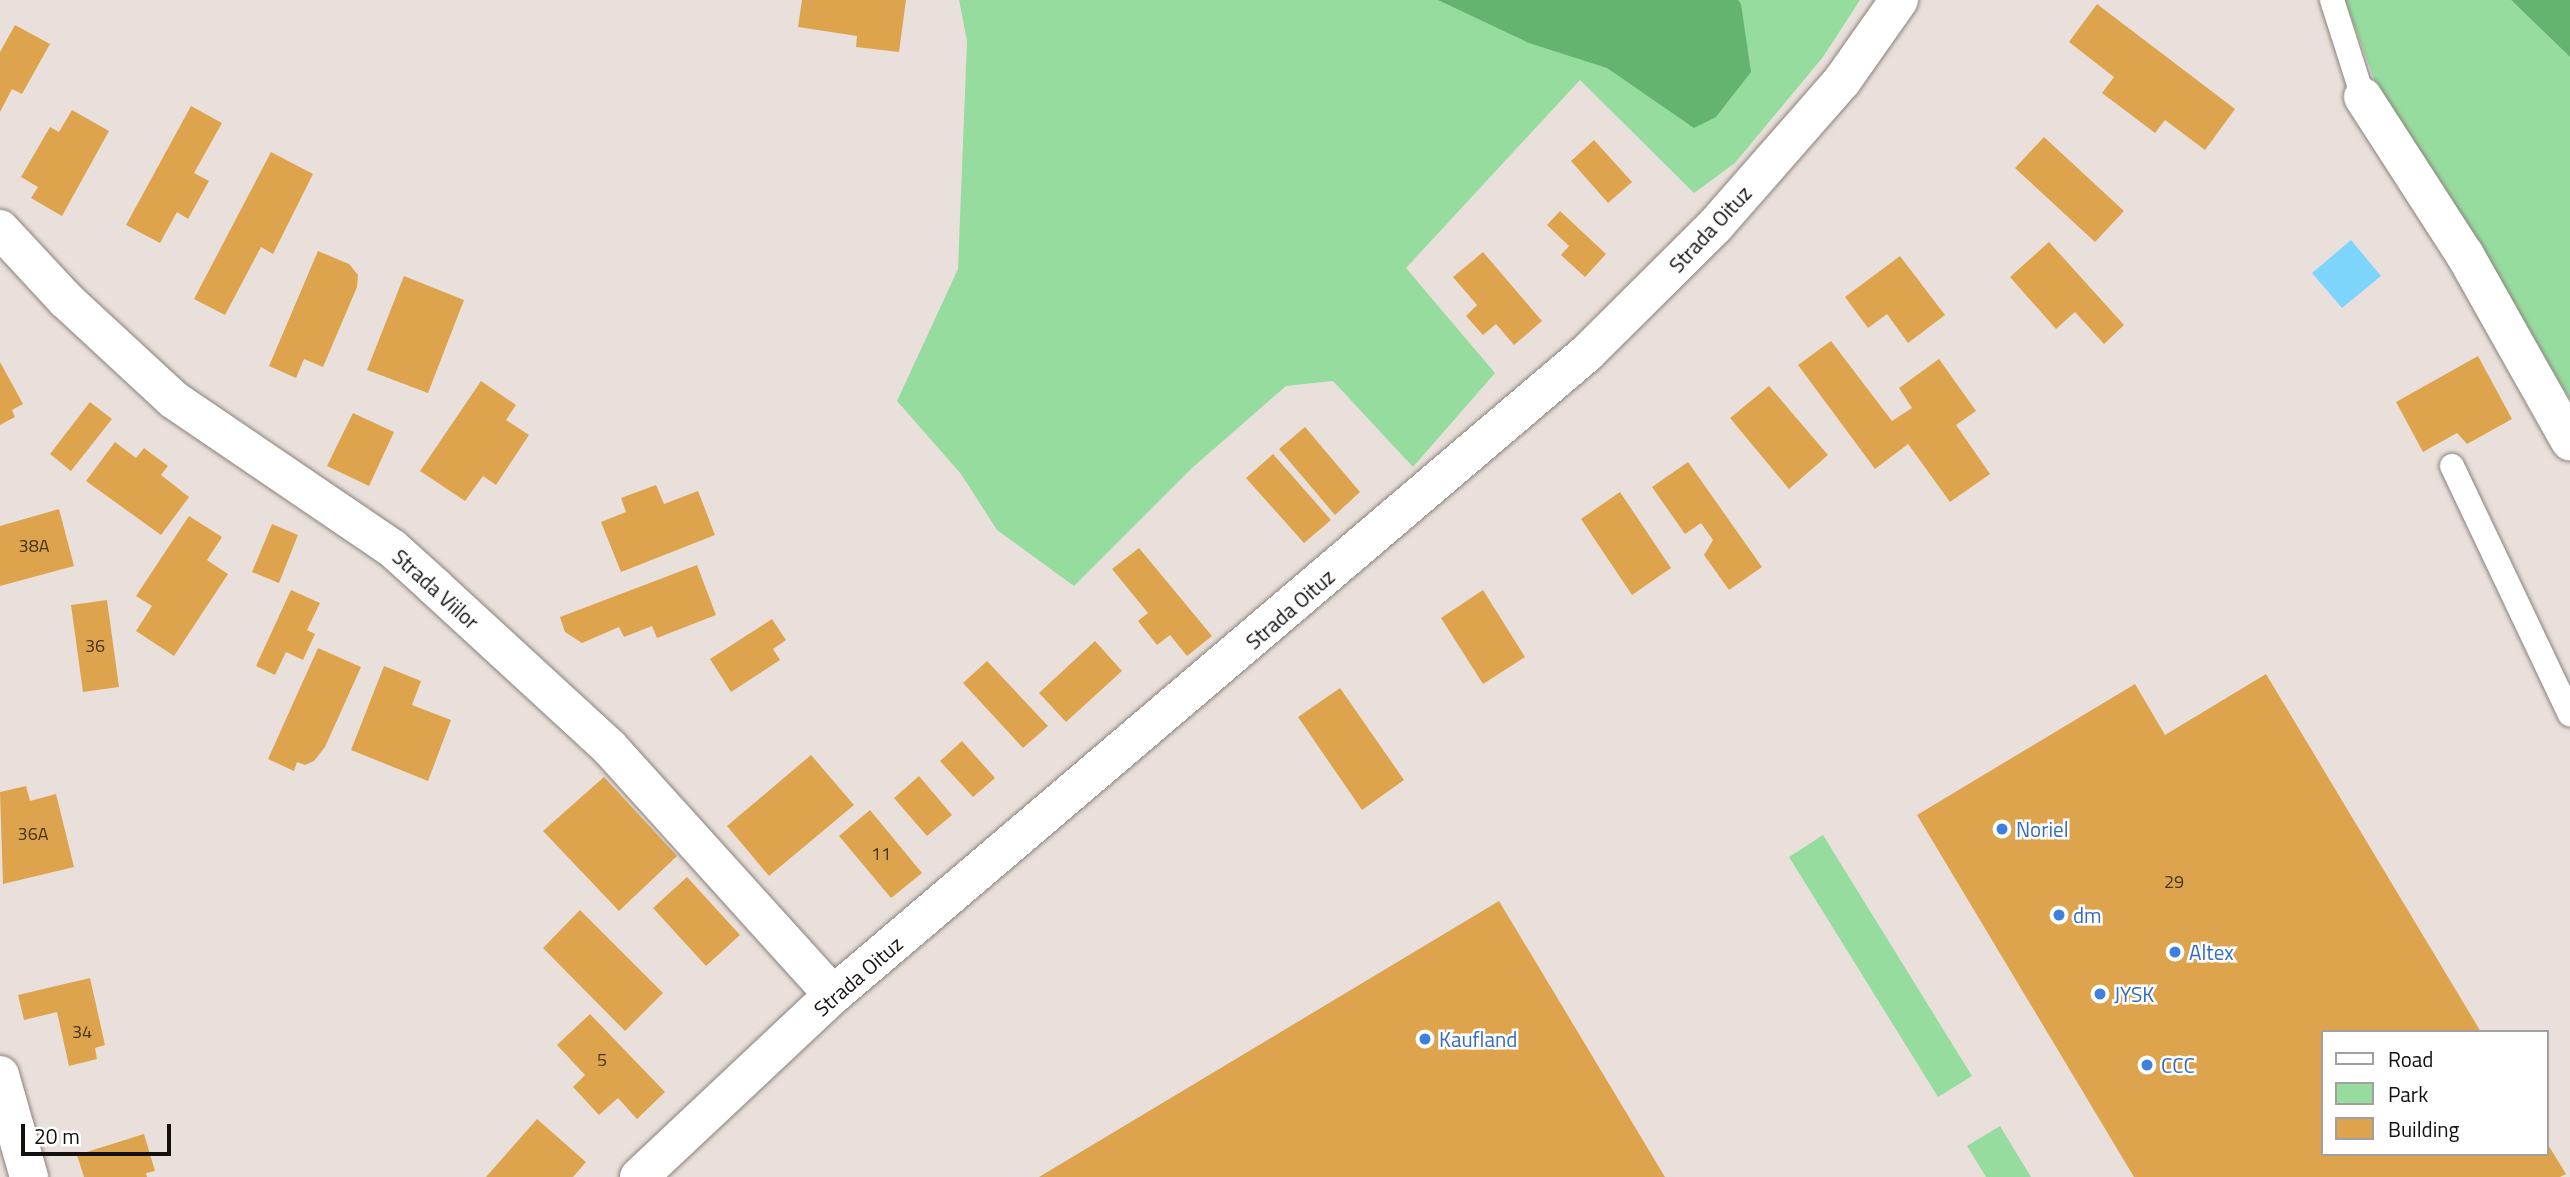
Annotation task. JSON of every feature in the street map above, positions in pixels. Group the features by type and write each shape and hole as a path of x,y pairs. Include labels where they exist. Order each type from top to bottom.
{"main road":[{"name":"Strada Oituz","path":"639,1177 833,995 1224,666 1587,353 1715,226 1842,81 1899,0"},
{"path":"2363,97 2465,255 2570,441"},
{"name":"Strada Viilor","path":"0,229 66,300 174,400 392,548 444,595 609,747 833,995"},
{"path":"0,1075 29,1177"}],"lane":[{"path":"2332,0 2363,97"},
{"path":"2452,466 2570,714"}],"green space":[{"path":"959,0 1860,0 1823,57 1735,163 1694,193 1580,80 1406,268 1495,373 1413,467 1333,381 1286,386 1192,468 1074,586 997,530 961,474 897,401 958,269 967,41"},
{"path":"1438,0 1738,0 1741,4 1751,72 1716,117 1694,128 1607,68 1529,43"},
{"path":"2345,0 2511,0 2570,57 2570,399 2377,87"},
{"path":"2511,0 2570,0 2570,57"},
{"path":"1823,835 1972,1076 1938,1097 1789,857"},
{"path":"2000,1126 2031,1177 1986,1177 1967,1146"}],"water":[{"path":"2351,240 2381,276 2342,308 2312,273"}],"building":[{"path":"802,0 906,0 899,52 856,47 857,36 798,27"},
{"path":"2097,4 2235,109 2205,150 2165,120 2155,133 2102,93 2114,77 2069,42"},
{"path":"15,25 50,44 22,94 12,89 0,112 0,52"},
{"path":"191,106 222,123 194,173 209,181 188,219 177,212 160,243 126,225"},
{"path":"72,110 109,131 62,216 31,198 38,187 21,177 50,127 59,132"},
{"path":"2044,137 2124,211 2095,242 2015,168"},
{"path":"1594,140 1632,182 1608,203 1571,161"},
{"path":"271,152 313,174 273,254 261,247 225,315 194,299"},
{"path":"1560,211 1606,254 1585,277 1561,255 1569,246 1547,225"},
{"path":"2049,242 2124,325 2104,344 2075,312 2056,329 2010,277"},
{"path":"318,251 349,264 358,275 357,287 323,367 304,359 296,378 269,366"},
{"path":"1483,252 1542,321 1514,345 1496,324 1483,335 1466,316 1477,305 1453,277"},
{"path":"1900,256 1945,315 1908,343 1887,314 1868,328 1845,297"},
{"path":"404,276 464,300 428,393 367,370"},
{"path":"1831,341 1892,421 1912,408 1899,388 1939,359 1976,411 1956,425 1990,474 1950,502 1908,444 1875,469 1798,365"},
{"path":"2478,356 2512,419 2467,444 2457,433 2423,452 2396,402"},
{"path":"0,362 23,404 12,410 15,417 0,425"},
{"path":"481,381 516,405 506,420 529,435 496,485 483,476 465,501 420,471"},
{"path":"1769,386 1828,455 1789,489 1730,418"},
{"path":"90,402 112,419 71,471 50,454"},
{"path":"353,413 394,432 369,486 327,466"},
{"path":"1305,427 1360,492 1335,515 1279,449"},
{"path":"115,442 136,458 144,448 168,466 161,475 189,497 161,535 86,481"},
{"path":"1273,454 1331,520 1304,543 1246,478"},
{"path":"1688,462 1762,567 1729,590 1704,555 1713,540 1701,523 1685,534 1652,487"},
{"path":"656,485 664,504 698,491 715,535 621,572 601,522 626,512 621,498"},
{"path":"1620,492 1671,568 1632,595 1581,519"},
{"path":"59,509 74,566 0,586 0,526"},
{"path":"189,516 222,537 207,560 228,574 174,656 136,631 152,606 136,596"},
{"path":"272,524 298,535 279,583 252,572"},
{"path":"1139,548 1212,636 1187,656 1170,635 1157,645 1138,621 1148,613 1112,569"},
{"path":"697,565 716,615 657,638 652,626 624,637 619,627 582,643 565,632 560,617"},
{"path":"291,590 320,603 307,630 315,634 303,660 286,652 275,675 256,666"},
{"path":"1483,590 1525,657 1483,684 1441,618"},
{"path":"107,600 119,687 83,692 71,605"},
{"path":"772,619 786,640 773,649 780,660 731,692 710,659"},
{"path":"1095,641 1122,671 1066,722 1039,693"},
{"path":"318,648 361,667 325,747 314,761 305,765 297,762 294,771 268,759"},
{"path":"987,661 1048,726 1023,748 963,683"},
{"path":"384,666 421,681 412,705 451,720 428,781 351,750"},
{"path":"2266,674 2480,1030 2322,1030 2322,1156 2549,1156 2549,1146 2566,1174 2560,1177 2134,1177 1917,815 2135,684 2165,735"},
{"path":"1340,688 1404,780 1362,810 1298,717"},
{"path":"962,741 995,778 973,797 940,761"},
{"path":"811,755 854,805 769,876 727,826"},
{"path":"919,776 952,815 927,836 894,798"},
{"path":"604,777 677,856 619,911 543,831"},
{"path":"26,786 30,801 56,794 74,867 3,884 0,792"},
{"path":"870,810 922,873 891,898 839,836"},
{"path":"687,877 740,935 706,966 653,908"},
{"name":"Kaufland","path":"1499,901 1665,1177 1039,1177"},
{"path":"580,910 663,993 625,1031 543,948"},
{"path":"90,978 105,1045 95,1048 97,1059 69,1066 57,1012 24,1020 18,995"},
{"path":"590,1014 665,1092 637,1119 618,1098 599,1115 573,1087 585,1075 557,1045"},
{"path":"537,1119 586,1162 573,1177 486,1177"},
{"path":"144,1134 155,1171 146,1173 147,1177 84,1177 77,1155"}],"place":[{"name":"Noriel","path":"2002,829"},
{"name":"dm","path":"2059,915"},
{"name":"Altex","path":"2175,952"},
{"name":"JYSK","path":"2100,994"},
{"name":"Kaufland","path":"1425,1039"},
{"name":"CCC","path":"2147,1065"}]}
